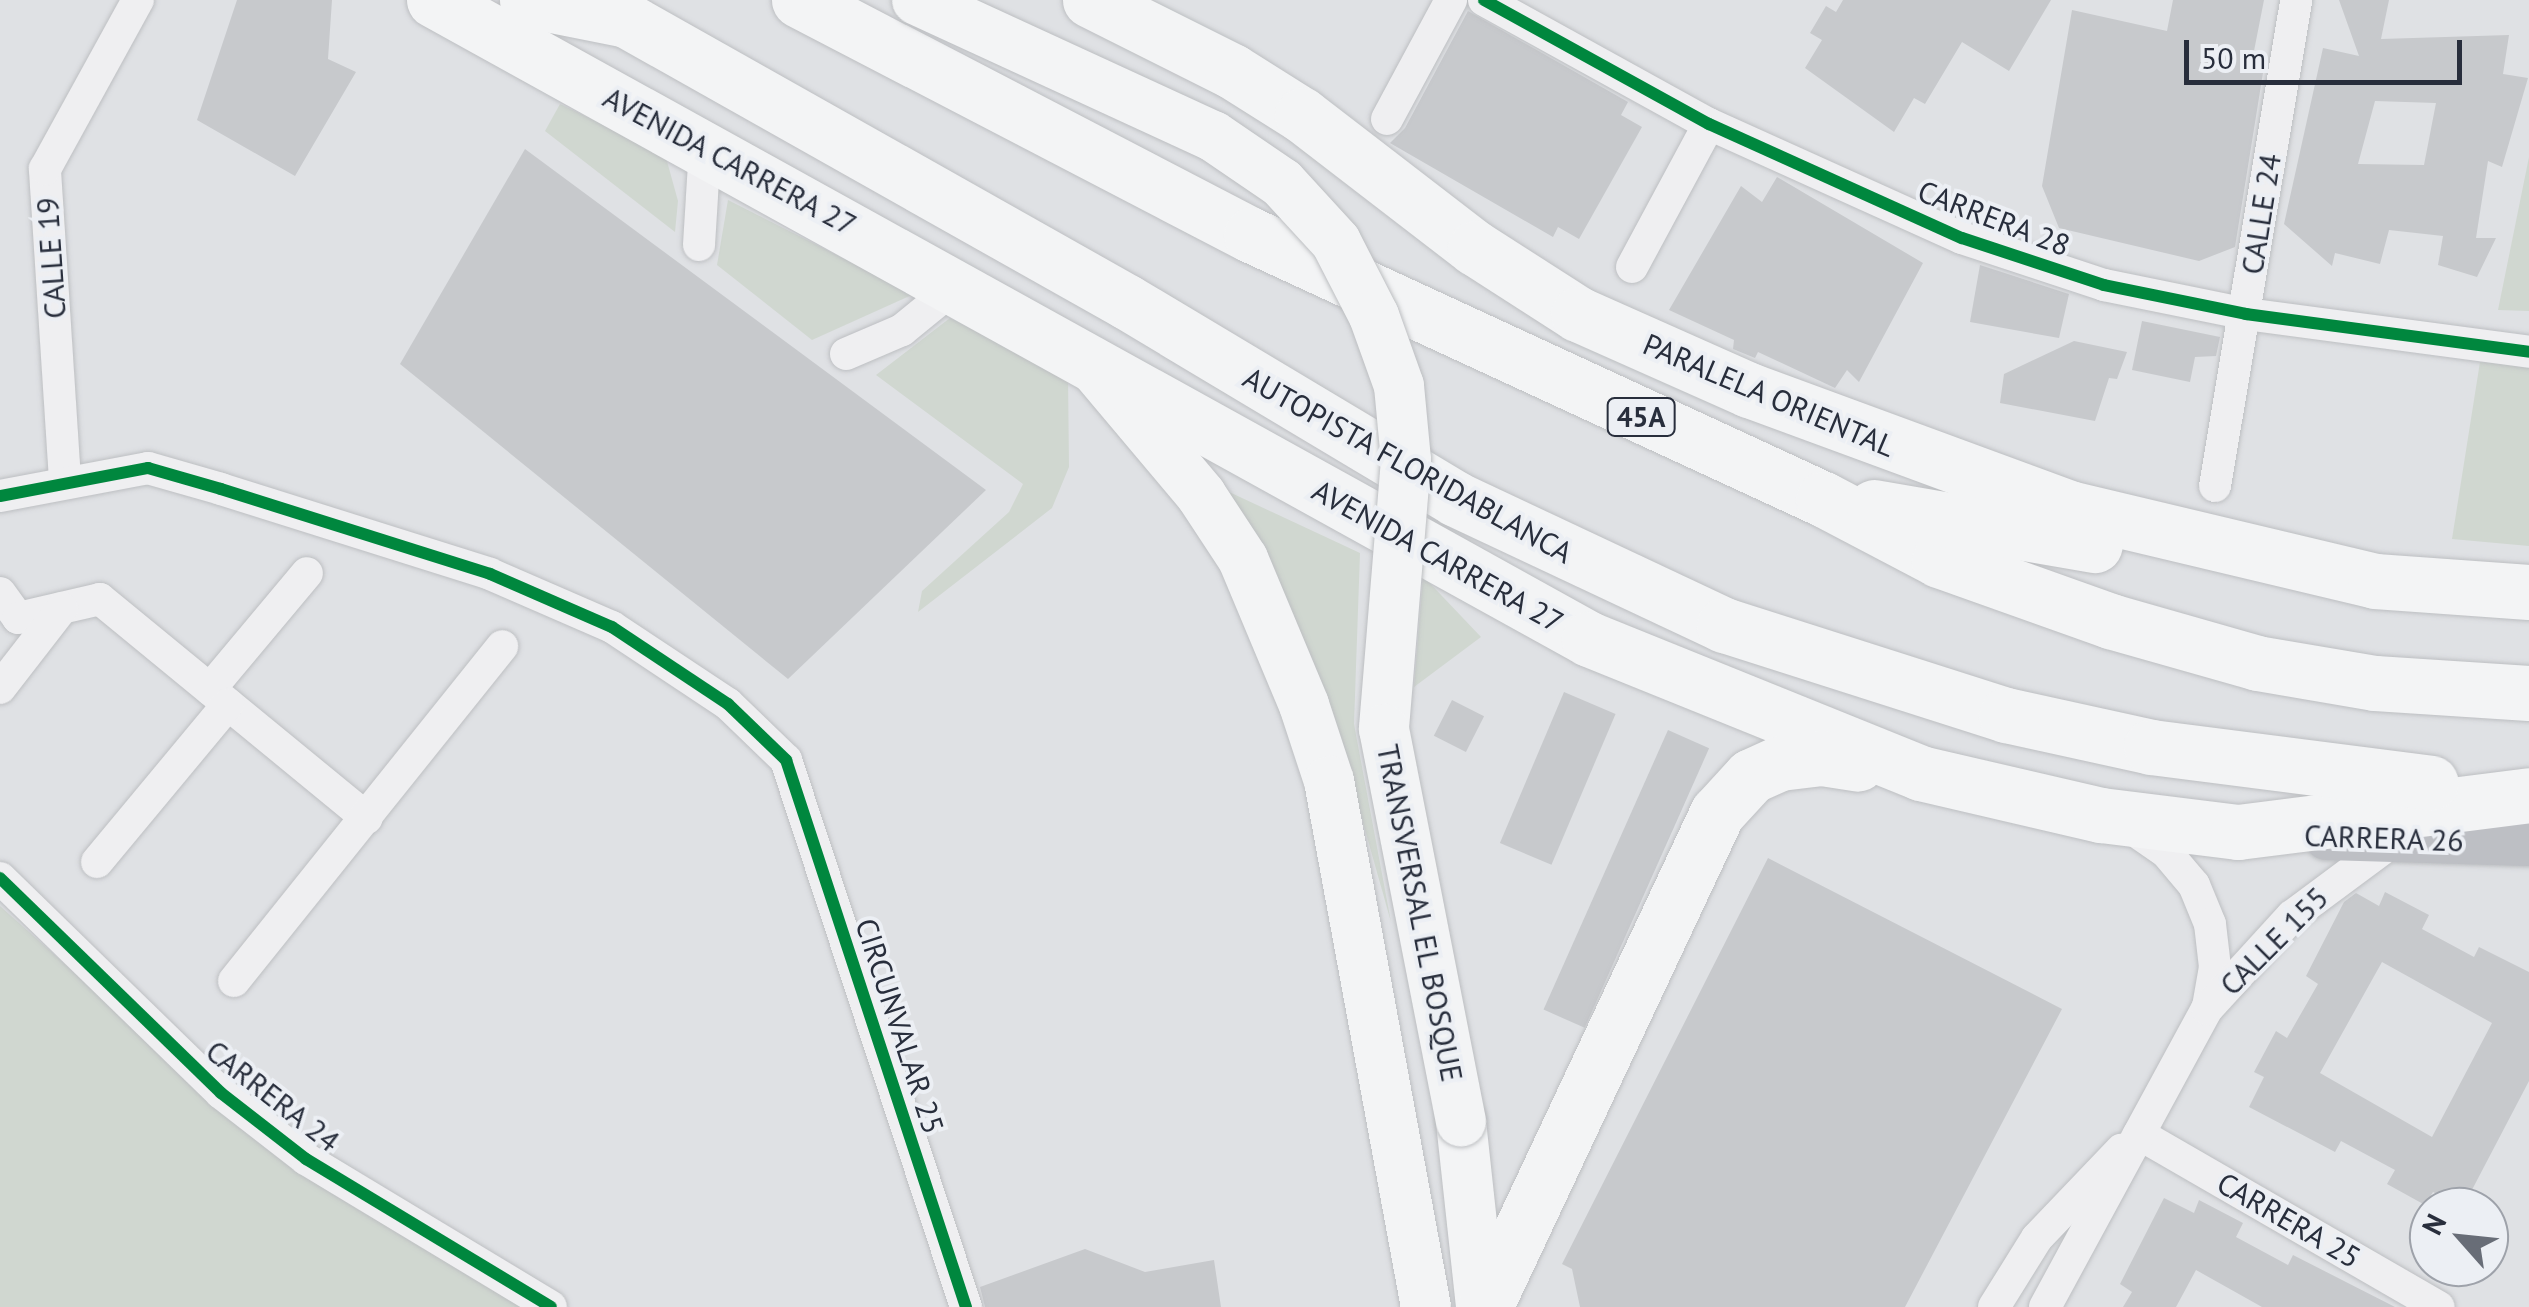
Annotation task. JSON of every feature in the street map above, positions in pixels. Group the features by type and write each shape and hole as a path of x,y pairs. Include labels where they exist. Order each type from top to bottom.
{"highway":[{"name":"AVENIDA CARRERA 27","path":"434,0 1589,639 1920,774 2101,815 2238,832 2529,796"},
{"name":"AUTOPISTA FLORIDABLANCA","path":"527,0 610,10 1128,302 1456,500 1724,624 1988,710 2150,747 2297,770 2529,787"},
{"name":"45A","path":"799,0 1251,236 1823,498 1938,560 2110,621 2257,663 2375,683 2529,693"},
{"name":"PARALELA ORIENTAL","path":"1109,5 1302,115 1475,248 1578,314 1878,442 2069,508 2376,580 2529,592"},
{"path":"1823,498 2095,545 2376,580"},
{"path":"1483,1307 1717,813 1751,776 1782,762 1822,758 1920,774"}],"main road":[{"name":"TRANSVERSAL EL BOSQUE","path":"918,0 1213,136 1282,183 1336,242 1374,316 1400,386 1406,460 1384,730 1460,1122 1483,1307"},
{"path":"1096,368 1201,495 1244,559 1304,705 1329,781 1426,1307"}],"street":[{"name":"CALLE 19","path":"65,480 45,170 138,0"},
{"path":"1387,119 1451,0"},
{"name":"CARRERA 28","path":"1484,0 1709,124 1962,238 2104,285 2246,314 2529,352"},
{"name":"CALLE 24","path":"2215,486 2296,0"},
{"path":"1632,267 1709,124"},
{"path":"699,245 706,148"},
{"path":"846,354 902,330 956,286"},
{"name":"CIRCUNVALAR 25","path":"65,480 148,468 490,574 612,628 728,704 786,760 966,1307"},
{"path":"0,496 65,480"},
{"path":"97,862 307,573"},
{"path":"0,593 18,618 100,599 367,818"},
{"path":"0,688 62,608"},
{"path":"234,981 502,646"},
{"name":"CALLE 155","path":"2101,815 2166,852 2194,885 2213,953 2207,1009"},
{"name":"CARRERA 26","path":"2238,832 2393,841 2529,842"},
{"name":"CALLE 155","path":"2045,1307 2207,1009 2292,916 2393,841"},
{"name":"CARRERA 24","path":"0,878 221,1093 306,1160 551,1307"},
{"name":"CALLE 155","path":"1994,1307 2074,1192 2139,1134"},
{"name":"CARRERA 25","path":"2139,1134 2438,1307"}],"shaded area":[{"path":"560,104 665,154 678,201 675,232 545,131"},
{"path":"2529,157 2529,311 2498,310"},
{"path":"728,200 914,294 812,340 717,265"},
{"path":"950,318 1068,377 1069,467 1052,508 918,612 922,591 1009,512 1023,484 876,375"},
{"path":"2480,362 2529,365 2529,546 2452,539"},
{"path":"1212,484 1360,553 1354,724 1391,922 1349,773"},
{"path":"1423,576 1481,637 1414,687"},
{"path":"0,906 274,1151 531,1307 0,1307"}],"building":[{"path":"237,0 332,0 328,59 356,72 295,176 197,120"},
{"path":"1843,0 2051,0 2009,71 1962,42 1925,104 1914,98 1894,132 1805,68 1822,40 1810,33 1826,6 1836,12"},
{"path":"2173,0 2264,0 2254,51 2266,54 2235,247 2199,261 2059,228 2042,186 2072,10 2167,31"},
{"path":"2339,0 2389,0 2381,39 2509,35 2503,74 2528,78 2502,167 2488,161 2476,238 2496,238 2477,277 2438,265 2443,236 2389,230 2380,264 2335,253 2332,266 2284,224 2323,48 2359,56","holes":["2375,101 2436,103 2424,165 2358,164"]},
{"path":"1468,11 1628,102 1621,115 1642,127 1579,239 1558,227 1553,237 1390,143 1405,128"},
{"path":"525,149 986,490 788,679 400,364"},
{"path":"1777,177 1923,263 1859,382 1847,370 1835,388 1758,352 1755,358 1733,349 1734,340 1669,310 1741,186 1762,202"},
{"path":"1980,265 2069,294 2059,338 1970,322"},
{"path":"2142,321 2220,337 2216,356 2195,357 2190,382 2132,370"},
{"path":"2074,341 2127,352 2117,379 2109,378 2095,421 2000,403 2004,374"},
{"path":"1564,692 1616,714 1551,865 1500,843"},
{"path":"1452,700 1484,716 1466,752 1434,736"},
{"path":"1668,730 1709,748 1585,1028 1544,1010"},
{"path":"1768,858 2062,1009 1905,1307 1580,1307 1572,1269 1562,1264"},
{"path":"2385,892 2429,915 2422,929 2474,957 2479,947 2529,972 2529,1081 2473,1187 2409,1187 2409,1196 2387,1184 2395,1170 2341,1141 2335,1152 2249,1107 2264,1077 2254,1072 2276,1031 2287,1038 2318,984 2306,976 2344,902 2356,893 2379,906","holes":["2382,962 2492,1023 2432,1137 2320,1073"]},
{"path":"2164,1198 2194,1213 2199,1200 2243,1223 2236,1237 2288,1265 2293,1255 2395,1307 2262,1307 2196,1270 2176,1307 2123,1307 2132,1292 2120,1284"},
{"path":"1085,1249 1145,1272 1214,1260 1221,1307 985,1307 980,1287"}],"cycle path":[{"path":"1484,0 1709,124 1962,238 2104,285 2246,314 2529,352"},
{"path":"0,496 148,468 490,574 612,627 728,704 786,760 966,1307"},
{"path":"0,878 221,1093 306,1159 551,1307"}]}
